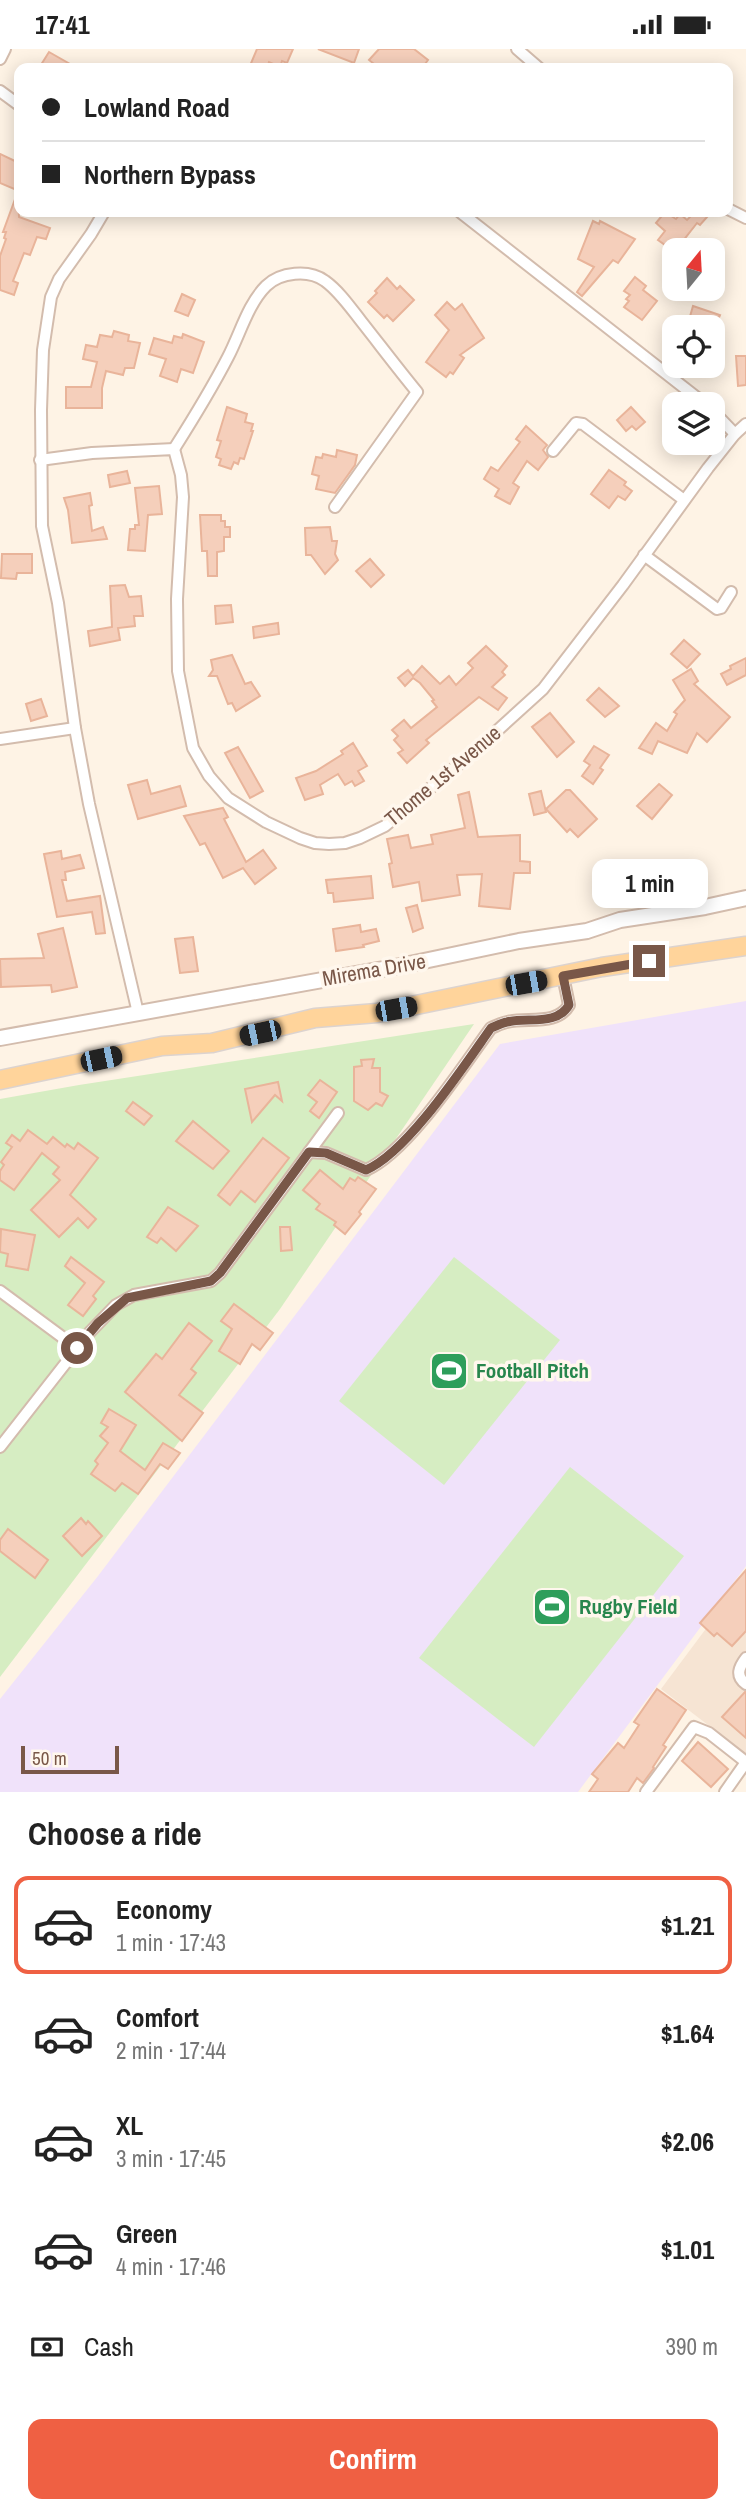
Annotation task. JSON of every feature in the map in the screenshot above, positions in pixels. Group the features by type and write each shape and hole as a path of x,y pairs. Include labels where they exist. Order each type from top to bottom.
{"main road":[{"path":"0,1080 162,1046 212,1043 315,1018 377,1013 602,967 746,946"}],"street":[{"path":"0,59 5,49"},
{"path":"517,49 533,63"},
{"path":"101,217 59,279 51,297 43,350 40,460 42,526 58,603 75,728 89,804 138,1013"},
{"path":"466,217 690,392"},
{"path":"472,222 476,217"},
{"path":"40,460 92,453 174,449 222,368 265,286 287,274 303,274 327,282 344,299 417,392 335,506"},
{"path":"553,451 576,423 583,424 684,500"},
{"path":"725,424 735,434"},
{"name":"Thome 1st Avenue","path":"174,449 183,497 177,599 178,671 193,748 209,776 228,798 267,822 316,843 345,843 373,834 403,813 543,689 684,500 735,434 746,424"},
{"path":"644,555 717,610 731,592"},
{"path":"0,739 75,728"},
{"name":"Mirema Drive","path":"0,1038 587,931 620,920 746,898"},
{"path":"309,1152 326,1153 366,1170 378,1165 421,1122 491,1028 506,1022 551,1018 564,1013 569,1005 563,976"},
{"path":"0,1447 98,1323 127,1298 211,1281 220,1273 338,1113"},
{"path":"0,1291 77,1348"},
{"path":"746,1658 738,1671 746,1683"},
{"path":"646,1792 694,1727 709,1733 746,1762 725,1792"}],"shaded area":[{"path":"746,1001 746,1566 578,1792 0,1792 0,1699 98,1576 500,1044"},
{"path":"746,1575 746,1754 661,1689"}],"green space":[{"path":"474,1024 280,1309 0,1677 0,1099"},
{"name":"Football Pitch","path":"454,1257 560,1340 444,1485 339,1401"},
{"name":"Rugby Field","path":"570,1467 684,1556 534,1747 419,1658"}],"building":[{"path":"257,49 293,49 287,63 251,63"},
{"path":"318,49 359,49 354,63"},
{"path":"379,49 414,49 428,60 426,63 373,63 369,60"},
{"path":"49,52 68,63 42,63"},
{"path":"0,154 14,161 14,189 0,183"},
{"path":"14,202 14,217 50,228 46,239 37,237 30,255 24,253 13,281 18,283 14,295 0,290 0,256 6,239 6,232 3,232"},
{"path":"661,217 684,217 687,220 690,217 707,217 700,225 697,223 685,238 662,238 662,243 658,240 665,231 656,223"},
{"path":"593,221 599,224 600,221 635,239 618,263 613,260 582,296 577,292 594,267 578,259"},
{"path":"635,277 646,286 643,290 657,301 642,320 624,307 630,295 624,291"},
{"path":"387,278 397,289 400,286 414,300 393,321 387,315 384,318 368,302"},
{"path":"182,294 195,300 188,316 175,311"},
{"path":"447,302 455,310 462,304 484,338 460,355 464,358 453,374 450,372 446,377 426,362 449,330 435,315"},
{"path":"693,306 720,315 690,315"},
{"path":"114,331 129,335 128,341 140,343 134,368 125,368 123,375 106,371 102,388 102,408 66,408 66,387 91,387 97,362 83,359 86,345 97,347 100,335 112,337"},
{"path":"183,334 204,342 193,373 181,369 177,382 160,376 166,359 149,354 154,338 172,343 174,336 182,338"},
{"path":"736,356 746,356 746,385 738,386"},
{"path":"227,407 247,414 245,422 253,424 244,459 240,458 238,464 234,462 231,469 219,465 221,459 216,457 221,441 217,440"},
{"path":"631,407 645,422 636,430 632,426 626,431 617,420"},
{"path":"526,426 547,445 543,450 548,457 538,470 527,461 513,483 519,487 510,504 495,496 499,489 484,479 491,467 498,471 520,442 516,439"},
{"path":"337,450 357,455 355,465 335,493 316,489 319,476 312,474 316,457 322,458 323,454 336,457"},
{"path":"609,470 626,482 624,485 632,491 625,500 618,496 609,508 591,494"},
{"path":"127,471 130,483 110,487 108,475"},
{"path":"159,486 162,514 148,515 145,551 128,550 130,529 139,525 135,488"},
{"path":"90,493 92,531 103,527 107,539 72,543 64,498"},
{"path":"200,515 221,515 225,527 230,527 230,537 224,537 224,551 217,552 217,576 208,576 207,551 202,551"},
{"path":"330,527 332,541 337,541 335,554 338,560 325,574 311,555 306,555 305,528"},
{"path":"2,554 32,554 32,573 17,573 16,579 1,578"},
{"path":"370,559 384,575 371,587 356,571"},
{"path":"125,585 129,597 141,596 143,616 134,616 135,626 118,628 120,640 90,646 88,631 112,627 110,586"},
{"path":"231,605 233,622 216,624 215,606"},
{"path":"278,623 279,634 254,638 253,627"},
{"path":"684,640 700,654 687,668 671,654"},
{"path":"486,646 507,666 502,672 505,675 492,687 507,698 498,710 479,697 426,740 429,743 407,763 398,753 403,750 394,740 398,736 392,730 404,720 411,728 437,707 420,683 413,678 405,686 398,678 408,670 413,676 422,666 440,684 449,676 456,685 473,668 468,663"},
{"path":"232,655 245,684 251,682 260,696 236,711 232,703 228,704 217,676 209,676 213,670 211,660"},
{"path":"746,658 746,675 727,685 721,674"},
{"path":"691,669 698,681 694,684 730,717 707,742 697,733 687,753 658,741 652,754 639,748 656,723 667,731 677,714 674,712 685,700 673,680"},
{"path":"599,688 619,706 605,717 587,700"},
{"path":"41,699 47,716 31,721 26,704"},
{"path":"550,713 574,742 557,757 532,727"},
{"path":"353,743 367,766 358,771 364,781 355,786 352,781 345,785 338,774 320,785 323,794 305,800 296,778 316,771 343,754 341,751"},
{"path":"594,746 609,755 593,784 582,776 590,765 584,761"},
{"path":"238,747 263,791 250,798 225,753"},
{"path":"147,780 151,794 180,786 186,806 138,819 128,785"},
{"path":"659,784 672,795 652,819 637,806"},
{"path":"566,790 570,790 597,819 578,837 570,829 567,832 546,809"},
{"path":"541,791 546,812 534,815 529,794"},
{"path":"469,792 478,837 520,835 520,861 530,862 530,873 514,873 510,909 479,906 482,874 457,875 460,895 422,901 419,882 393,887 387,839 408,835 411,848 433,844 431,835 465,828 458,795"},
{"path":"223,808 228,817 224,819 246,862 263,850 276,868 255,884 243,868 223,878 205,843 200,845 184,816"},
{"path":"61,851 62,859 80,855 84,868 65,872 66,880 62,880 67,901 100,896 105,933 96,934 92,912 57,917 44,854"},
{"path":"371,876 373,898 334,902 333,893 328,893 326,880"},
{"path":"417,905 423,928 413,932 406,908"},
{"path":"360,925 361,932 376,929 379,941 363,945 364,947 336,951 333,929"},
{"path":"63,928 77,987 52,992 51,985 1,987 0,959 44,958 38,934"},
{"path":"193,937 198,971 180,973 175,939"},
{"path":"374,1059 372,1068 380,1068 380,1092 388,1096 382,1106 376,1103 368,1110 354,1101 354,1067 362,1066 361,1060"},
{"path":"320,1080 337,1092 319,1118 310,1111 317,1102 308,1095"},
{"path":"278,1082 282,1101 275,1095 252,1122 245,1089"},
{"path":"133,1102 152,1116 144,1125 126,1111"},
{"path":"193,1121 229,1151 213,1169 176,1141"},
{"path":"28,1130 47,1144 53,1137 65,1147 67,1144 74,1149 78,1143 98,1158 70,1195 96,1219 88,1228 78,1218 59,1237 31,1210 60,1180 53,1174 59,1167 42,1153 14,1190 0,1180 0,1171 4,1165 1,1162 12,1147 6,1143 12,1135 20,1141"},
{"path":"263,1138 289,1158 255,1202 241,1191 230,1205 218,1195"},
{"path":"320,1170 343,1189 350,1178 355,1181 358,1177 376,1189 345,1234 334,1225 336,1222 316,1209 320,1204 303,1190"},
{"path":"168,1207 198,1226 176,1251 161,1238 157,1243 147,1237"},
{"path":"280,1227 290,1227 292,1250 281,1251"},
{"path":"1,1229 35,1235 28,1270 6,1266 8,1254 0,1252"},
{"path":"71,1257 104,1282 93,1296 96,1299 83,1316 68,1305 85,1283 65,1266"},
{"path":"234,1304 273,1333 260,1350 252,1344 240,1364 219,1351 232,1329 221,1321"},
{"path":"189,1323 212,1341 191,1369 196,1373 179,1395 203,1413 182,1441 125,1392 156,1354 162,1359"},
{"path":"109,1409 136,1425 120,1451 145,1470 163,1443 180,1453 168,1469 160,1464 138,1494 122,1483 115,1491 91,1474 98,1464 95,1461 108,1443 100,1436 108,1427 101,1423"},
{"path":"81,1518 86,1524 88,1521 102,1536 82,1556 63,1536"},
{"path":"8,1529 48,1560 35,1578 0,1551 0,1540"},
{"path":"746,1570 746,1631 732,1646 717,1633 714,1636 700,1623"},
{"path":"657,1689 686,1710 663,1745 666,1747 654,1768 643,1783 637,1778 628,1792 589,1792 598,1779 592,1774 618,1743 624,1748 639,1725 634,1722"},
{"path":"746,1692 746,1738 722,1717"},
{"path":"698,1742 728,1769 711,1787 682,1761"}],"place":[{"name":"Football Pitch","path":"449,1371"},
{"name":"Rugby Field","path":"552,1607"}],"route":[{"path":"77,1348 98,1323 127,1298 211,1281 246,1239 309,1152 326,1153 366,1170 378,1165 421,1122 491,1028 506,1022 551,1018 564,1013 569,1005 563,976 602,967 649,961"}]}
